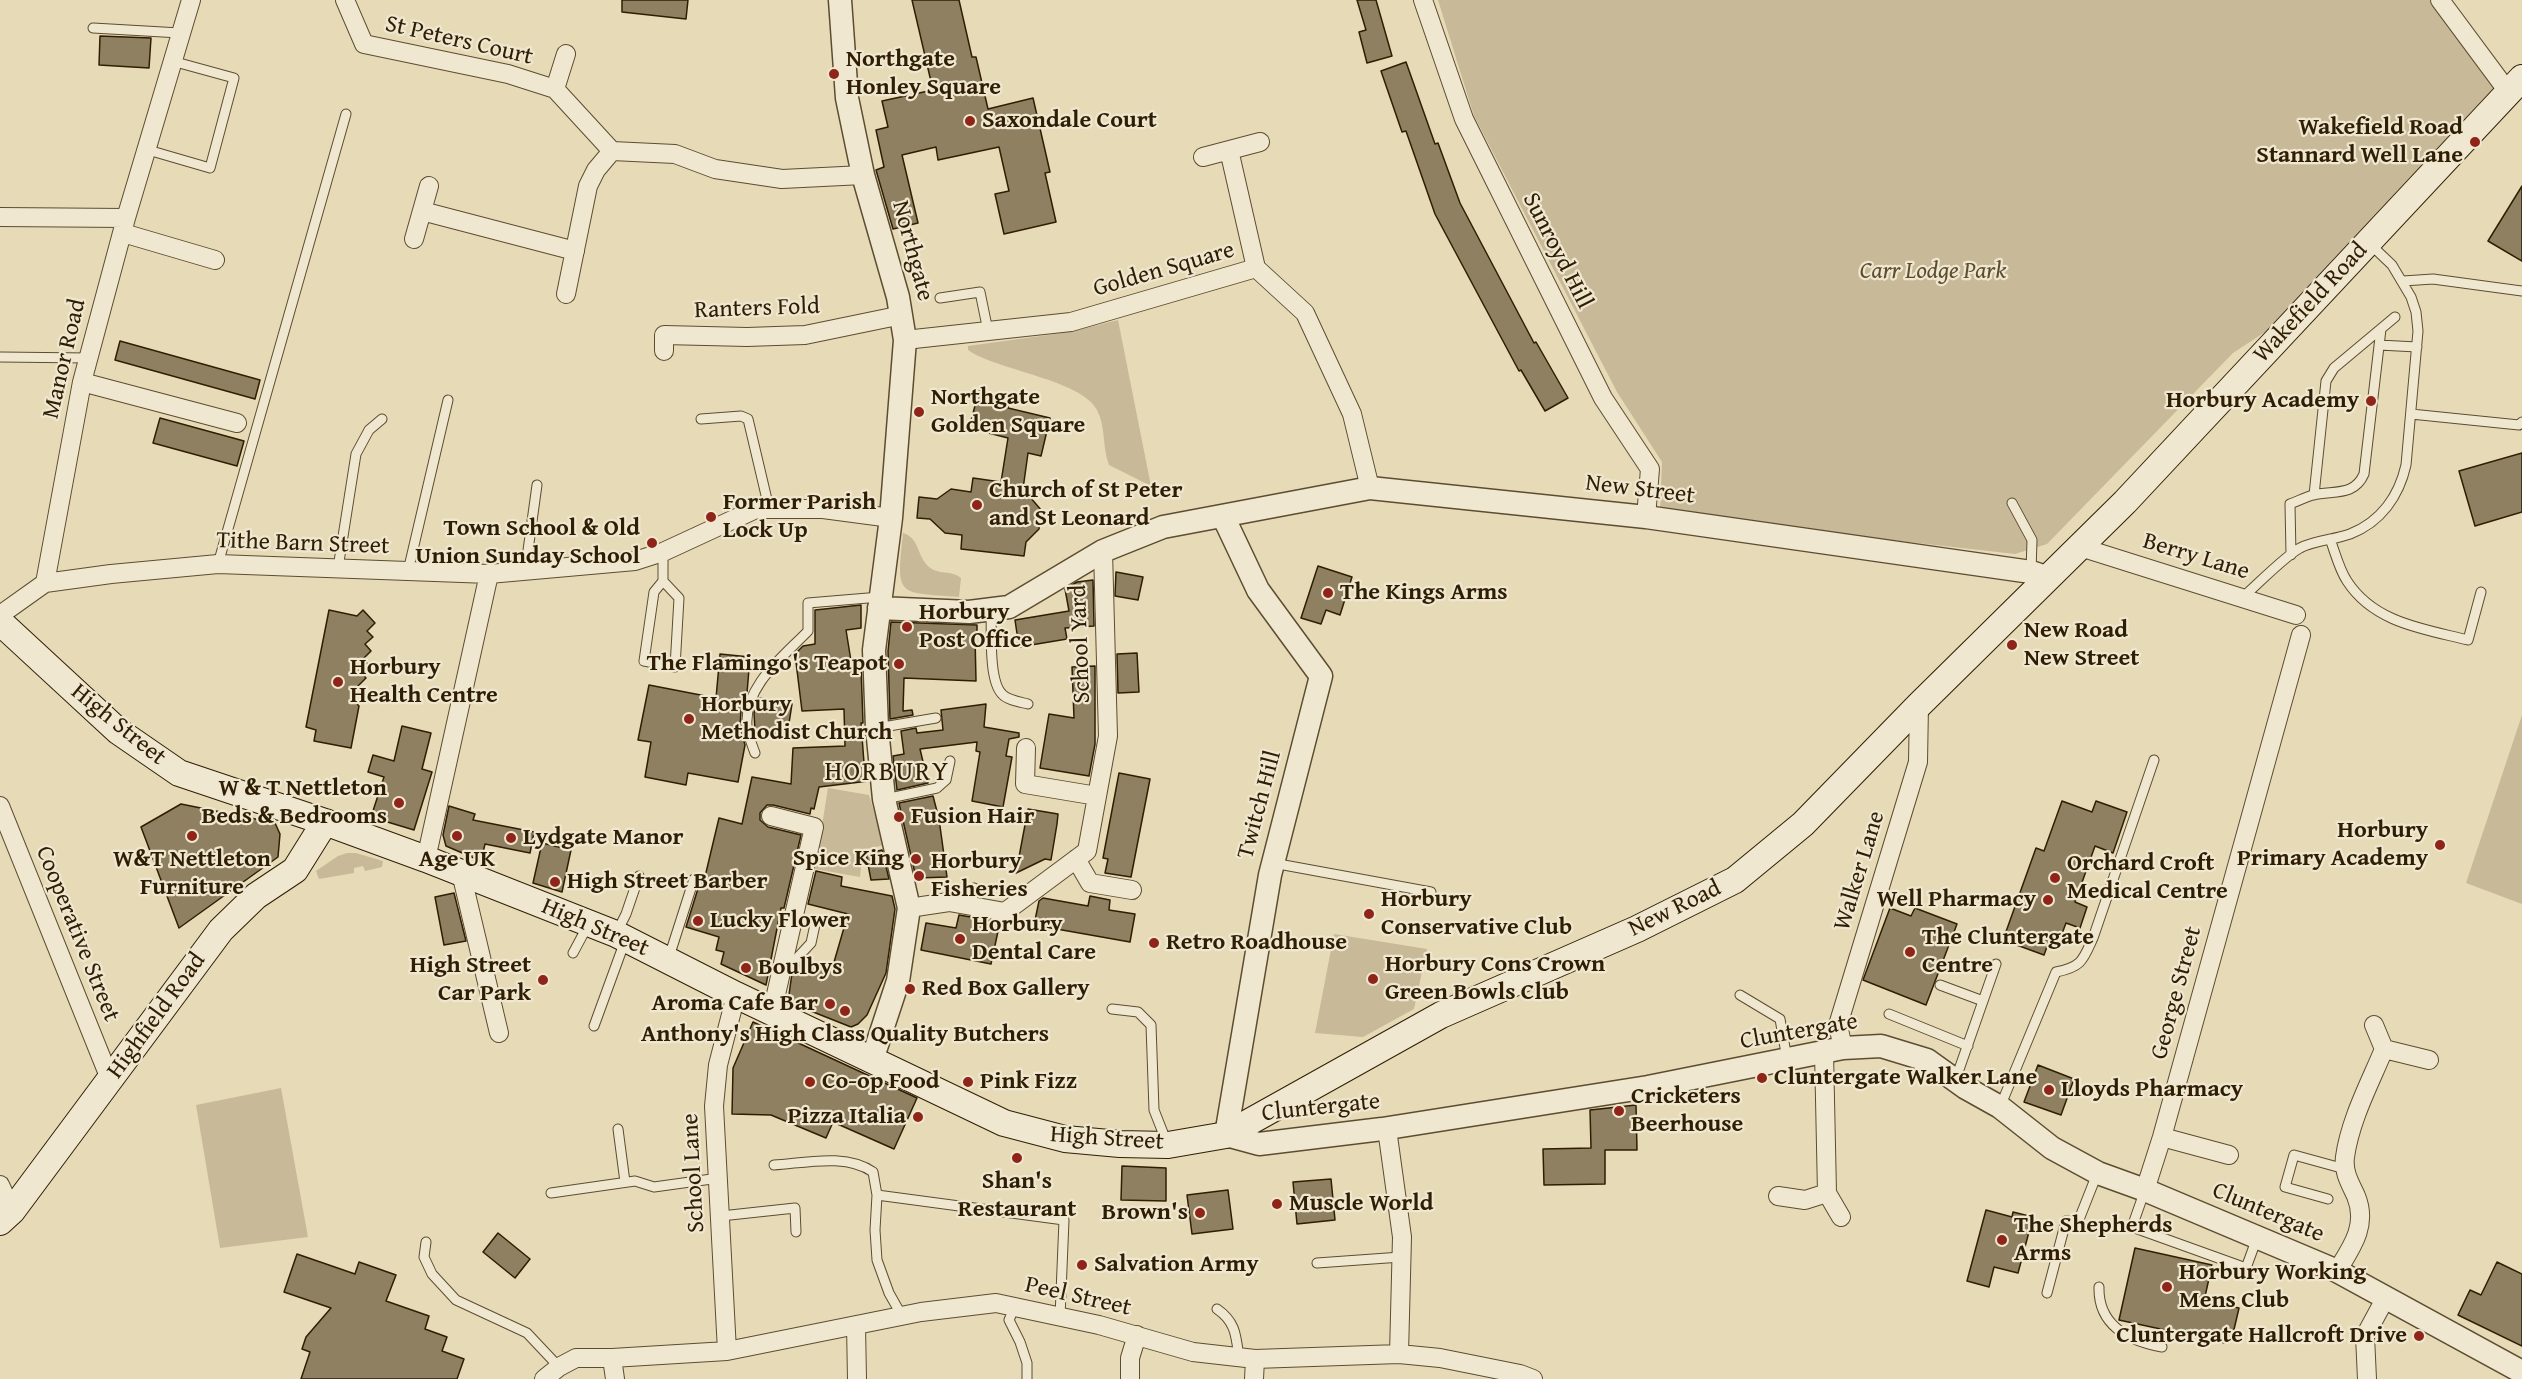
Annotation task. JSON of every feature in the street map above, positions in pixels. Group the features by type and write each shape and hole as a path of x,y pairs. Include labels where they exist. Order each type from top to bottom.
{"main road":[{"name":"Wakefield Road","path":"2040,575 2080,547 2133,494 2516,86"},
{"name":"New Road","path":"1226,1135 1441,1015 1637,929 1735,879 1803,824 2040,575"},
{"name":"High Street","path":"0,622 118,731 179,773 325,822 589,922 1004,1124 1065,1140 1168,1145 1226,1135"},
{"name":"Highfield Road","path":"6,1216 221,930 256,896 295,870 325,822"}],"street":[{"name":"Manor Road","path":"45,584 88,358 124,225 191,0"},
{"name":"St Peters Court","path":"345,0 364,44 508,74 555,89 612,151"},
{"name":"Northgate","path":"840,0 847,99 863,175 902,315 905,340 891,518 874,650 877,728 884,799 909,908"},
{"name":"Sunroyd Hill","path":"1423,0 1464,119 1604,398 1650,469 1646,517"},
{"path":"2440,0 2516,86"},
{"name":"St Peters Court","path":"555,89 566,54"},
{"path":"1203,157 1260,141"},
{"path":"1228,150 1256,268"},
{"path":"566,294 588,186 596,170 612,151 675,154 715,169 782,179 863,175"},
{"path":"414,239 429,186"},
{"path":"422,211 575,250"},
{"path":"0,217 124,225 215,260"},
{"name":"Golden Square","path":"905,340 1071,322 1256,268 1305,313 1352,414 1370,488"},
{"name":"Ranters Fold","path":"664,351 664,335 804,336 902,315"},
{"path":"82,382 237,423"},
{"name":"New Street","path":"879,602 969,612 1009,607 1102,551 1163,527 1370,488 1646,517 2040,575"},
{"name":"Tithe Barn Street","path":"0,615 45,584 111,574 218,564 489,574 525,572 634,561 663,552 756,509 823,509 891,518"},
{"name":"Twitch Hill","path":"1223,516 1258,590 1322,676 1273,863 1226,1135"},
{"name":"Berry Lane","path":"2080,547 2296,615"},
{"name":"School Yard","path":"1076,860 1087,851 1108,736 1102,551"},
{"path":"426,859 489,574"},
{"name":"George Street","path":"2145,1190 2162,1137 2301,635"},
{"name":"Walker Lane","path":"1827,1193 1834,1050 1838,1025 1918,762 1918,705"},
{"path":"1026,747 1025,784 1097,796"},
{"name":"Cooperative Street","path":"0,806 110,1079"},
{"path":"771,816 814,827 772,1012"},
{"path":"872,1060 898,981 909,908 949,903 972,897 1005,912 1076,860 1090,883 1132,890"},
{"path":"461,873 499,1033"},
{"name":"School Lane","path":"727,1351 714,1106 718,1065 736,995"},
{"path":"2337,1272 2357,1240 2361,1219 2356,1196 2348,1182 2344,1159 2351,1130 2384,1049 2374,1025"},
{"name":"Cluntergate","path":"1226,1135 1259,1143 1387,1129 1648,1087 1834,1050 1881,1046 1927,1060 1955,1081 2000,1107 2052,1148 2098,1173 2145,1190 2337,1272 2522,1372"},
{"path":"2384,1049 2429,1060"},
{"path":"1387,1129 1402,1237 1399,1354"},
{"path":"2162,1137 2229,1155"},
{"path":"0,1185 6,1216"},
{"path":"1778,1196 1805,1200 1827,1193 1841,1217"},
{"path":"2367,1379 2365,1336 2385,1299"},
{"name":"Peel Street","path":"559,1367 576,1358 727,1351 957,1306 996,1303 1137,1335 1193,1352 1247,1358 1399,1354 1440,1358 1473,1372 1533,1379"},
{"path":"856,1325 857,1379"},
{"path":"1130,1379 1130,1358 1137,1335"},
{"path":"612,1358 615,1379"},
{"path":"1247,1358 1254,1379"},
{"path":"544,1379 559,1367"}],"lane":[{"path":"93,28 180,33"},
{"path":"148,150 210,168 234,78 172,61"},
{"path":"218,564 346,114"},
{"path":"2243,597 2291,555 2313,543 2349,534 2365,526 2393,501 2402,483 2406,465 2417,347 2416,312 2403,281 2392,265 2369,242"},
{"path":"2403,281 2433,279 2522,291"},
{"path":"940,298 980,292 987,331"},
{"path":"2314,495 2325,381 2334,368 2395,317"},
{"path":"2291,555 2290,504 2314,495 2353,488 2361,482 2364,474 2381,328"},
{"path":"2379,345 2417,347"},
{"path":"0,357 88,358"},
{"path":"408,571 448,400"},
{"path":"2411,414 2519,425 2522,422"},
{"path":"701,419 741,416 748,419 769,508"},
{"path":"338,568 356,454 369,430 382,419"},
{"path":"525,572 537,485"},
{"path":"2012,503 2032,540 2040,575"},
{"path":"2330,539 2347,581 2374,609 2391,620 2468,640 2481,592"},
{"path":"663,552 663,581 654,592 644,662 675,667 679,598 663,581"},
{"path":"755,753 747,729 749,703 770,670 808,631 808,603 879,602"},
{"path":"991,609 994,674 997,687 1003,696 1028,705"},
{"path":"877,728 936,718"},
{"path":"2000,1107 2056,972 2072,969 2082,962 2093,938 2154,760"},
{"path":"884,799 938,788 946,780 950,761"},
{"path":"1273,863 1431,892"},
{"path":"594,1026 639,876"},
{"path":"668,960 694,879"},
{"path":"780,976 811,943 816,920"},
{"path":"573,953 589,922"},
{"path":"1955,1081 1996,964"},
{"path":"1940,985 1983,1001"},
{"path":"1740,995 1780,1019 1787,1061"},
{"path":"1112,1009 1138,1011 1151,1025 1154,1110 1168,1145"},
{"path":"1889,1014 1968,1046"},
{"path":"618,1129 625,1182"},
{"path":"2328,1199 2285,1187 2294,1155 2345,1169"},
{"path":"774,1165 836,1161 863,1165 873,1172 877,1195 875,1230 877,1260 889,1293 902,1316"},
{"path":"2048,1293 2066,1221 2078,1222 2098,1173"},
{"path":"551,1193 635,1181 654,1187 718,1178"},
{"path":"2145,1190 2132,1227 2246,1268 2257,1238"},
{"path":"877,1195 1064,1220 1060,1317"},
{"path":"721,1216 795,1208 796,1232"},
{"path":"426,1242 424,1257 432,1274 456,1300 527,1333 559,1367"},
{"path":"1317,1263 1401,1257"},
{"path":"2099,1287 2098,1304 2121,1334 2144,1344 2162,1347"},
{"path":"1015,1306 1009,1320 1020,1342 1026,1363 1027,1379"},
{"path":"1217,1309 1229,1317 1247,1358"}],"green space":[{"name":"Carr Lodge Park","path":"1438,0 2440,0 2509,93 2314,300 2233,353 2047,544 2015,554 1660,514 1662,462 1617,392 1474,116"},
{"path":"1118,320 1151,486 1109,465 1100,417 1088,400 1057,383 998,364 968,350 968,346 1070,332"},
{"path":"903,533 913,539 929,567 961,578 959,597 923,594 905,588 900,570"},
{"path":"2522,715 2522,904 2466,883"},
{"path":"828,788 869,795 884,845 863,850 860,877 815,869"},
{"path":"356,853 383,861 382,867 365,871 363,866 354,868 354,873 319,879 316,871 338,856"},
{"name":"Horbury Cons Crown Green Bowls Club","path":"1334,934 1427,949 1414,1009 1363,1037 1315,1033"},
{"path":"281,1088 308,1237 220,1248 196,1105"}],"building":[{"path":"622,0 688,0 686,19 622,12"},
{"name":"Saxondale Court","path":"912,0 959,0 972,57 976,57 988,109 1033,98 1050,172 1045,173 1056,222 1004,234 995,194 1009,191 999,147 938,160 936,147 902,155 918,223 893,229 876,170 884,167 876,130 888,127 882,101 933,90"},
{"path":"1357,0 1376,0 1392,56 1367,63 1359,32 1366,30"},
{"path":"100,36 151,38 149,68 99,65"},
{"path":"1406,62 1435,144 1438,143 1460,203 1534,343 1536,342 1568,398 1545,411 1521,370 1519,371 1435,214 1406,131 1402,132 1381,71"},
{"path":"2522,186 2522,261 2488,241"},
{"path":"120,341 260,380 255,399 115,360"},
{"name":"Church of St Peter and St Leonard","path":"979,391 1009,399 1008,408 1050,418 1041,456 1028,453 1023,489 1042,511 1039,529 1026,542 1024,556 961,549 962,535 945,533 930,519 917,518 919,497 937,499 951,489 971,492 973,478 1001,482 1008,438 969,428"},
{"path":"160,418 244,441 237,466 153,443"},
{"path":"2522,453 2522,512 2475,526 2459,471"},
{"name":"The Kings Arms","path":"1318,566 1352,577 1340,615 1326,610 1321,624 1301,618"},
{"path":"1116,572 1143,577 1138,600 1115,596"},
{"path":"1093,580 1094,626 1065,628 1067,639 1019,647 1015,620 1069,611 1065,589 1077,582"},
{"path":"861,605 861,628 846,630 852,667 861,666 863,723 861,723 864,763 867,762 869,781 819,787 814,809 811,808 810,814 773,805 767,805 760,813 760,820 768,827 801,835 784,908 781,908 766,985 721,964 724,952 716,950 719,937 686,927 701,879 704,881 719,818 742,824 752,777 791,784 793,748 845,746 844,709 802,711 795,654 803,646 815,644 815,610"},
{"name":"Horbury Health Centre","path":"329,610 357,616 363,610 375,623 367,631 373,637 365,644 371,651 363,659 369,665 361,672 366,678 358,686 363,691 353,700 359,706 351,748 314,741 316,730 306,727"},
{"path":"891,622 977,625 977,636 975,636 976,681 904,678 903,711 912,710 913,715 890,719 888,651"},
{"path":"1137,653 1139,692 1118,693 1117,654"},
{"name":"Horbury Methodist Church","path":"720,654 750,657 747,693 741,711 740,727 745,745 738,782 688,773 686,785 645,777 651,742 638,740 649,685 716,698"},
{"path":"1095,666 1095,744 1089,776 1040,768 1049,714 1074,718 1072,667"},
{"path":"759,698 792,704 787,736 755,731 754,713"},
{"path":"986,704 984,727 1019,733 1019,737 1009,739 1006,756 1012,757 1003,807 972,801 980,752 976,751 977,742 920,749 928,783 897,790 893,756 904,754 901,731 916,728 917,733 943,730 941,710"},
{"name":"W & T Nettleton Beds & Bedrooms","path":"402,726 431,733 422,769 432,772 414,830 371,817 384,777 368,772 373,755 394,761"},
{"path":"1119,773 1150,779 1131,877 1105,873 1108,859 1103,858"},
{"path":"933,796 939,819 947,877 916,878 899,803"},
{"name":"Orchard Croft Medical Centre","path":"2062,801 2092,812 2096,801 2127,812 2113,853 2095,846 2075,902 2087,907 2080,928 2066,923 2057,947 2048,944 2044,955 2003,940 2036,848 2044,851"},
{"path":"181,804 275,823 280,834 278,857 179,928 141,827"},
{"path":"449,806 475,814 473,820 534,832 530,853 485,844 481,861 446,846 443,835"},
{"path":"1028,809 1058,814 1051,860 1045,859 1016,873"},
{"path":"542,843 571,850 562,892 533,883"},
{"path":"882,850 889,879 871,880 866,854"},
{"path":"816,871 842,877 841,886 892,896 895,909 886,973 867,1015 851,1027 788,1002 792,973 805,960 832,969 848,914 808,904"},
{"path":"454,893 466,941 444,945 435,897"},
{"path":"1090,896 1110,900 1109,910 1135,914 1130,942 1034,925 1039,901 1043,898 1088,906"},
{"name":"The Cluntergate Centre","path":"1890,908 1911,916 1915,908 1957,924 1926,1005 1863,980"},
{"name":"Horbury Dental Care","path":"959,915 1000,922 991,964 921,950 926,923 956,928"},
{"name":"Co-op Food","path":"753,1022 917,1098 894,1149 833,1122 826,1138 771,1115 732,1114 733,1068"},
{"name":"Lloyds Pharmacy","path":"2038,1065 2074,1079 2061,1115 2024,1102"},
{"path":"1636,1105 1637,1150 1605,1150 1605,1184 1544,1185 1543,1149 1591,1148 1590,1110"},
{"path":"1122,1166 1166,1168 1166,1201 1121,1200"},
{"path":"1331,1179 1335,1220 1297,1224 1293,1182"},
{"path":"1228,1190 1233,1229 1192,1234 1187,1195"},
{"name":"The Shepherds Arms","path":"1986,1210 2012,1217 2013,1212 2033,1217 2018,1273 1994,1267 1989,1287 1967,1281"},
{"path":"498,1233 530,1259 515,1278 483,1252"},
{"name":"Horbury Working Mens Club","path":"2135,1248 2212,1265 2204,1301 2239,1308 2232,1338 2227,1337 2225,1343 2119,1320"},
{"path":"297,1254 355,1274 359,1262 396,1275 386,1301 429,1316 425,1329 447,1337 442,1351 464,1359 457,1379 301,1379 310,1352 302,1349 306,1337 331,1308 284,1292"},
{"path":"2497,1262 2522,1274 2522,1346 2458,1315 2470,1290 2481,1295"}],"place":[{"name":"Northgate Honley Square","path":"834,74"},
{"name":"Saxondale Court","path":"970,121"},
{"name":"Wakefield Road Stannard Well Lane","path":"2475,142"},
{"name":"Horbury Academy","path":"2371,401"},
{"name":"Northgate Golden Square","path":"919,412"},
{"name":"Church of St Peter and St Leonard","path":"977,505"},
{"name":"Former Parish Lock Up","path":"711,517"},
{"name":"Town School & Old Union Sunday School","path":"652,543"},
{"name":"The Kings Arms","path":"1328,593"},
{"name":"Horbury Post Office","path":"907,627"},
{"name":"New Road New Street","path":"2012,645"},
{"name":"The Flamingo's Teapot","path":"899,664"},
{"name":"Horbury Health Centre","path":"338,682"},
{"name":"Horbury Methodist Church","path":"689,719"},
{"name":"W & T Nettleton Beds & Bedrooms","path":"399,803"},
{"name":"Fusion Hair","path":"899,817"},
{"name":"W&T Nettleton Furniture","path":"192,836"},
{"name":"Age UK","path":"457,836"},
{"name":"Lydgate Manor","path":"511,838"},
{"name":"Horbury Primary Academy","path":"2440,845"},
{"name":"Spice King","path":"916,859"},
{"name":"Horbury Fisheries","path":"919,876"},
{"name":"Orchard Croft Medical Centre","path":"2055,878"},
{"name":"High Street Barber","path":"555,882"},
{"name":"Well Pharmacy","path":"2048,900"},
{"name":"Horbury Conservative Club","path":"1369,914"},
{"name":"Lucky Flower","path":"698,921"},
{"name":"Horbury Dental Care","path":"960,939"},
{"name":"Retro Roadhouse","path":"1154,943"},
{"name":"The Cluntergate Centre","path":"1910,952"},
{"name":"Boulbys","path":"746,968"},
{"name":"Horbury Cons Crown Green Bowls Club","path":"1373,979"},
{"name":"High Street Car Park","path":"543,980"},
{"name":"Red Box Gallery","path":"910,989"},
{"name":"Aroma Cafe Bar","path":"830,1004"},
{"name":"Anthony's High Class Quality Butchers","path":"845,1011"},
{"name":"Cluntergate Walker Lane","path":"1762,1078"},
{"name":"Co-op Food","path":"810,1082"},
{"name":"Pink Fizz","path":"968,1082"},
{"name":"Lloyds Pharmacy","path":"2049,1090"},
{"name":"Cricketers Beerhouse","path":"1619,1111"},
{"name":"Pizza Italia","path":"918,1117"},
{"name":"Shan's Restaurant","path":"1017,1158"},
{"name":"Muscle World","path":"1277,1204"},
{"name":"Brown's","path":"1200,1213"},
{"name":"The Shepherds Arms","path":"2002,1240"},
{"name":"Salvation Army","path":"1082,1265"},
{"name":"Horbury Working Mens Club","path":"2167,1287"},
{"name":"Cluntergate Hallcroft Drive","path":"2419,1336"}],"district":[{"name":"HORBURY","path":"887,773"}]}
